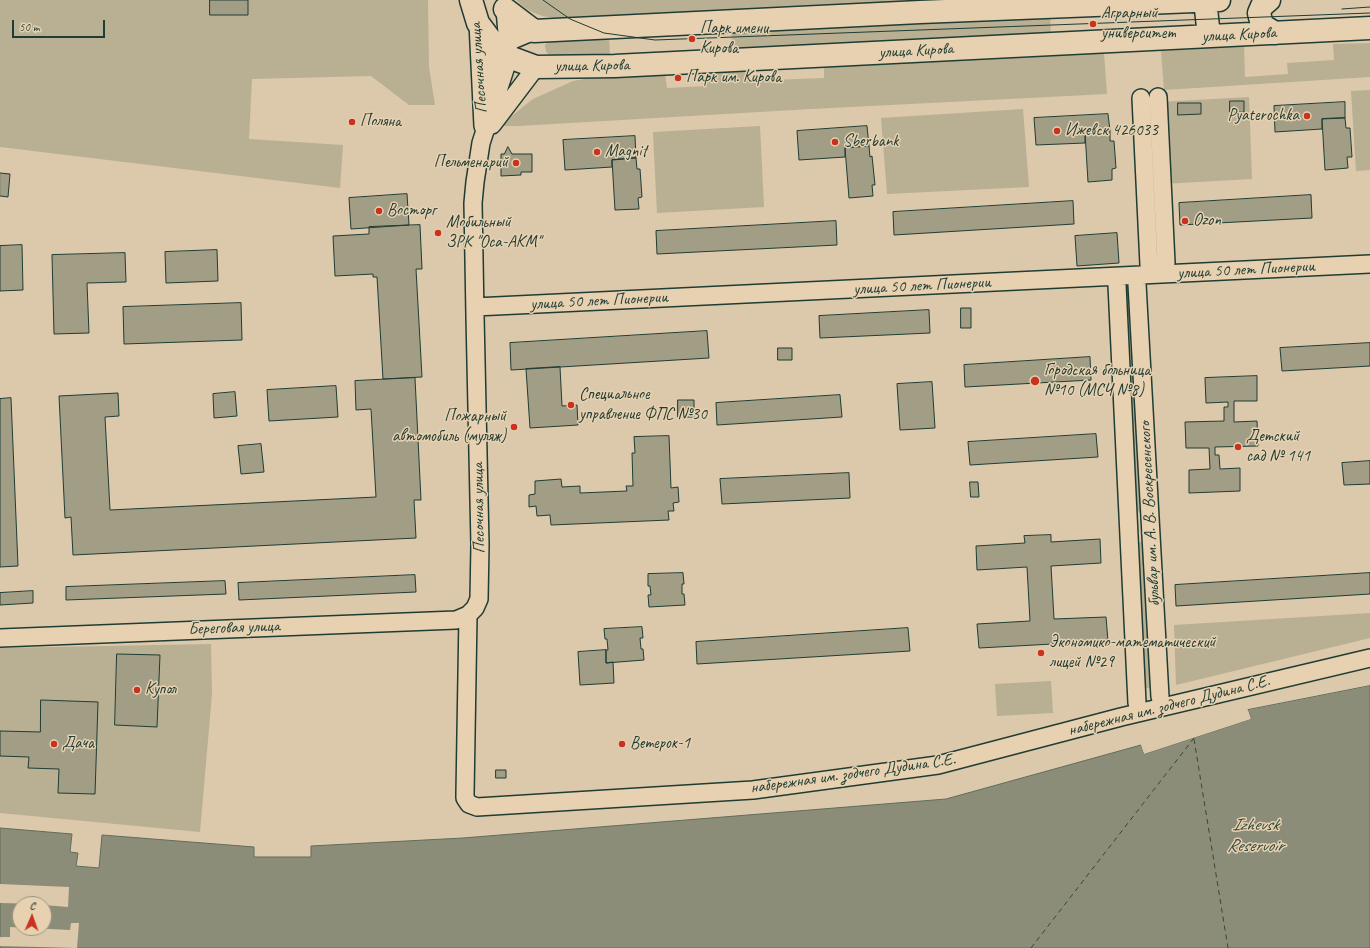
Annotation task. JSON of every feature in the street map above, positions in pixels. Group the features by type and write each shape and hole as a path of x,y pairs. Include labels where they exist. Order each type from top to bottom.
{"main road":[{"name":"Песочная улица","path":"471,0 478,23"},
{"path":"1205,0 1209,36"},
{"path":"505,49 478,23 504,5 534,31 912,12 1219,0"},
{"path":"1270,0 1262,6 1259,13 1262,25 1275,33"},
{"name":"улица Кирова","path":"505,49 536,67 622,66 1370,28"},
{"path":"534,31 536,67"}],"street":[{"name":"Песочная улица","path":"468,615 475,608 479,599 480,568 473,203 479,154 505,49 504,5"},
{"name":"Песочная улица","path":"478,23 484,136"},
{"name":"Песочная улица","path":"505,49 534,31"},
{"name":"Песочная улица","path":"484,136 536,67"},
{"path":"1141,98 1149,264 1166,264 1158,97"},
{"name":"улица 50 лет Пионерии","path":"475,307 1370,264"},
{"name":"бульвар им. А. В. Воскресенского","path":"1137,284 1160,697"},
{"path":"1117,285 1137,703"},
{"name":"Береговая улица","path":"0,638 456,620 468,615"},
{"name":"набережная им. зодчего Дудина С.Е.","path":"468,615 465,798 469,804 477,807 753,790 938,765 1121,716 1370,658"}],"shaded area":[{"path":"0,0 428,0 429,67 435,105 409,105 371,76 252,79 249,139 343,145 340,188 0,147"},
{"path":"516,0 1046,0 554,18 533,12"},
{"path":"1050,11 1051,39 732,53 731,25"},
{"path":"609,36 610,57 553,58 546,52 545,45 549,41"},
{"path":"1370,43 1370,77 1164,90 1161,51 1244,46 1245,77 1288,74 1287,63 1334,60 1333,44"},
{"path":"1104,53 1107,94 499,126 533,99 573,81 595,77 665,74 667,88 706,86 706,73 748,70 749,81 824,78 824,67"},
{"path":"1370,90 1370,170 1356,171 1351,91"},
{"path":"1249,97 1252,179 1162,184 1158,102"},
{"path":"1023,109 1029,187 887,194 881,118"},
{"path":"760,126 764,207 657,213 653,132"},
{"path":"1133,298 1145,511 1134,512 1122,299"},
{"path":"1136,542 1145,542 1153,688 1143,688"},
{"path":"1370,613 1370,638 1176,685 1174,625"},
{"path":"211,644 212,694 200,832 0,813 0,648"},
{"path":"1051,681 1053,713 997,716 995,684"}],"water":[{"name":"Izhevsk Reservoir","path":"1370,686 1370,948 0,948 0,828 72,834 70,852 78,853 76,866 99,868 102,835 254,847 254,857 311,857 311,846 463,838 946,799 1141,745 1144,754 1251,719 1248,710"}],"pier":[{"path":"1246,710 1248,710 1251,719 1144,754 1141,745 1143,744 1145,752 1248,718"},
{"path":"0,884 69,887 68,907 52,906 52,896 12,896 12,903 0,903"},
{"path":"71,923 79,923 77,948 0,946 0,937 10,937 10,927 12,927 12,936 52,936 52,929 70,930"}],"building":[{"path":"210,0 248,0 248,15 210,15"},
{"path":"1230,101 1244,101 1244,112 1230,112"},
{"path":"1345,102 1345,118 1322,119 1322,129 1275,132 1274,106"},
{"path":"1178,103 1201,103 1201,114 1178,115"},
{"path":"1108,114 1110,131 1085,132 1085,143 1036,145 1034,118"},
{"path":"1345,118 1346,128 1350,128 1352,157 1347,157 1348,168 1325,170 1322,119"},
{"path":"867,126 869,146 845,148 845,157 799,160 797,131"},
{"path":"1110,131 1110,141 1114,141 1116,168 1112,169 1112,180 1088,182 1085,132"},
{"path":"635,136 636,158 612,160 612,167 565,170 563,140"},
{"path":"869,146 870,157 872,156 875,185 872,185 873,196 849,198 845,148"},
{"name":"Пельменарий","path":"508,147 512,154 532,154 532,172 521,172 521,175 501,176 501,154 504,154"},
{"path":"636,158 637,169 640,169 642,197 638,198 639,209 615,210 612,160"},
{"path":"0,173 10,174 8,197 0,196"},
{"path":"407,194 409,225 351,229 349,198"},
{"path":"1311,195 1312,218 1180,225 1179,203"},
{"path":"1073,201 1074,224 894,235 893,212"},
{"path":"836,221 837,245 657,254 656,231"},
{"path":"420,225 422,269 416,269 422,377 383,379 377,277 373,277 373,274 335,276 333,236 369,234 369,227"},
{"path":"1117,233 1119,263 1077,266 1075,236"},
{"path":"22,245 23,290 0,291 0,246"},
{"path":"217,250 218,281 166,283 165,252"},
{"path":"125,253 126,282 87,283 89,333 54,334 52,255"},
{"path":"241,303 242,340 124,344 123,307"},
{"path":"961,308 971,308 971,328 961,328"},
{"path":"929,310 930,333 820,338 819,316"},
{"path":"707,331 709,358 511,370 510,343"},
{"path":"1370,343 1370,366 1282,371 1280,348"},
{"path":"778,348 792,348 792,360 778,360"},
{"path":"1090,357 1091,380 965,387 964,365"},
{"path":"560,367 562,406 577,405 578,425 530,428 526,369"},
{"path":"1257,376 1257,401 1234,401 1234,422 1257,421 1258,446 1215,447 1215,455 1219,455 1220,469 1240,468 1240,491 1189,493 1189,470 1210,469 1209,448 1186,448 1185,422 1224,421 1224,407 1228,407 1228,402 1206,403 1205,378"},
{"path":"415,378 421,500 414,500 416,538 73,555 71,517 65,518 59,396 118,393 119,416 105,417 110,510 376,497 371,409 356,410 355,381"},
{"path":"932,382 935,428 900,430 897,384"},
{"path":"336,386 338,417 269,421 267,390"},
{"path":"235,392 237,416 214,418 213,394"},
{"path":"840,395 842,417 717,425 716,403"},
{"path":"11,398 18,566 0,567 0,399"},
{"path":"678,400 694,400 694,417 678,417"},
{"path":"1096,434 1098,457 970,465 968,442"},
{"path":"669,436 671,488 678,487 679,502 673,503 674,511 668,511 669,520 551,525 550,515 537,516 536,506 529,507 529,495 535,494 535,481 561,479 562,487 580,486 580,493 627,491 626,486 633,486 632,453 635,453 634,437"},
{"path":"261,444 264,472 241,474 238,446"},
{"path":"1370,461 1370,484 1344,485 1342,463"},
{"path":"849,473 850,498 722,504 720,479"},
{"path":"970,482 978,482 979,497 971,497"},
{"path":"1051,535 1051,542 1100,539 1101,563 1051,566 1054,619 1106,617 1108,641 979,648 977,624 1030,621 1027,567 977,570 976,546 1025,543 1024,536"},
{"path":"683,573 684,584 682,584 682,594 684,594 685,605 649,607 648,595 651,595 650,586 648,586 648,574"},
{"path":"1370,573 1370,594 1176,606 1175,585"},
{"path":"415,575 416,592 239,600 238,583"},
{"path":"225,581 226,594 66,600 66,587"},
{"path":"33,591 33,603 0,605 0,593"},
{"path":"642,627 643,638 640,638 644,660 606,663 606,650 608,650 604,629"},
{"path":"908,628 910,651 697,664 696,642"},
{"path":"606,650 606,663 613,662 614,683 580,685 578,652"},
{"name":"Купол","path":"117,654 160,655 157,727 115,725"},
{"path":"41,700 98,702 95,794 58,793 59,769 28,768 29,757 0,756 0,731 40,732"},
{"path":"496,770 506,770 506,778 496,778"}],"ferry route":[{"path":"1031,948 1194,738"},
{"path":"1194,739 1228,948"}],"tram line":[{"path":"543,0 570,19 604,33 655,40 1370,13"},
{"path":"1342,9 1370,7"}],"place":[{"name":"Аграрный университет","path":"1093,24"},
{"name":"Парк имени Кирова","path":"692,39"},
{"name":"Парк им. Кирова","path":"678,78"},
{"name":"Pyaterochka","path":"1307,116"},
{"name":"Поляна","path":"352,122"},
{"name":"Ижевск 426033","path":"1057,131"},
{"name":"Sberbank","path":"835,142"},
{"name":"Magnit","path":"597,152"},
{"name":"Пельменарий","path":"516,163"},
{"name":"Восторг","path":"379,211"},
{"name":"Ozon","path":"1185,221"},
{"name":"Мобильный ЗРК \"Оса-АКМ\"","path":"438,233"},
{"name":"Городская больница №10 (МСЧ №8)","path":"1035,381"},
{"name":"Специальное управление ФПС №30","path":"571,405"},
{"name":"Пожарный автомобиль (муляж)","path":"514,427"},
{"name":"Детский сад № 141","path":"1238,447"},
{"name":"Экономико-математический лицей №29","path":"1041,653"},
{"name":"Купол","path":"137,690"},
{"name":"Дача","path":"54,744"},
{"name":"Ветерок-1","path":"622,744"}]}
